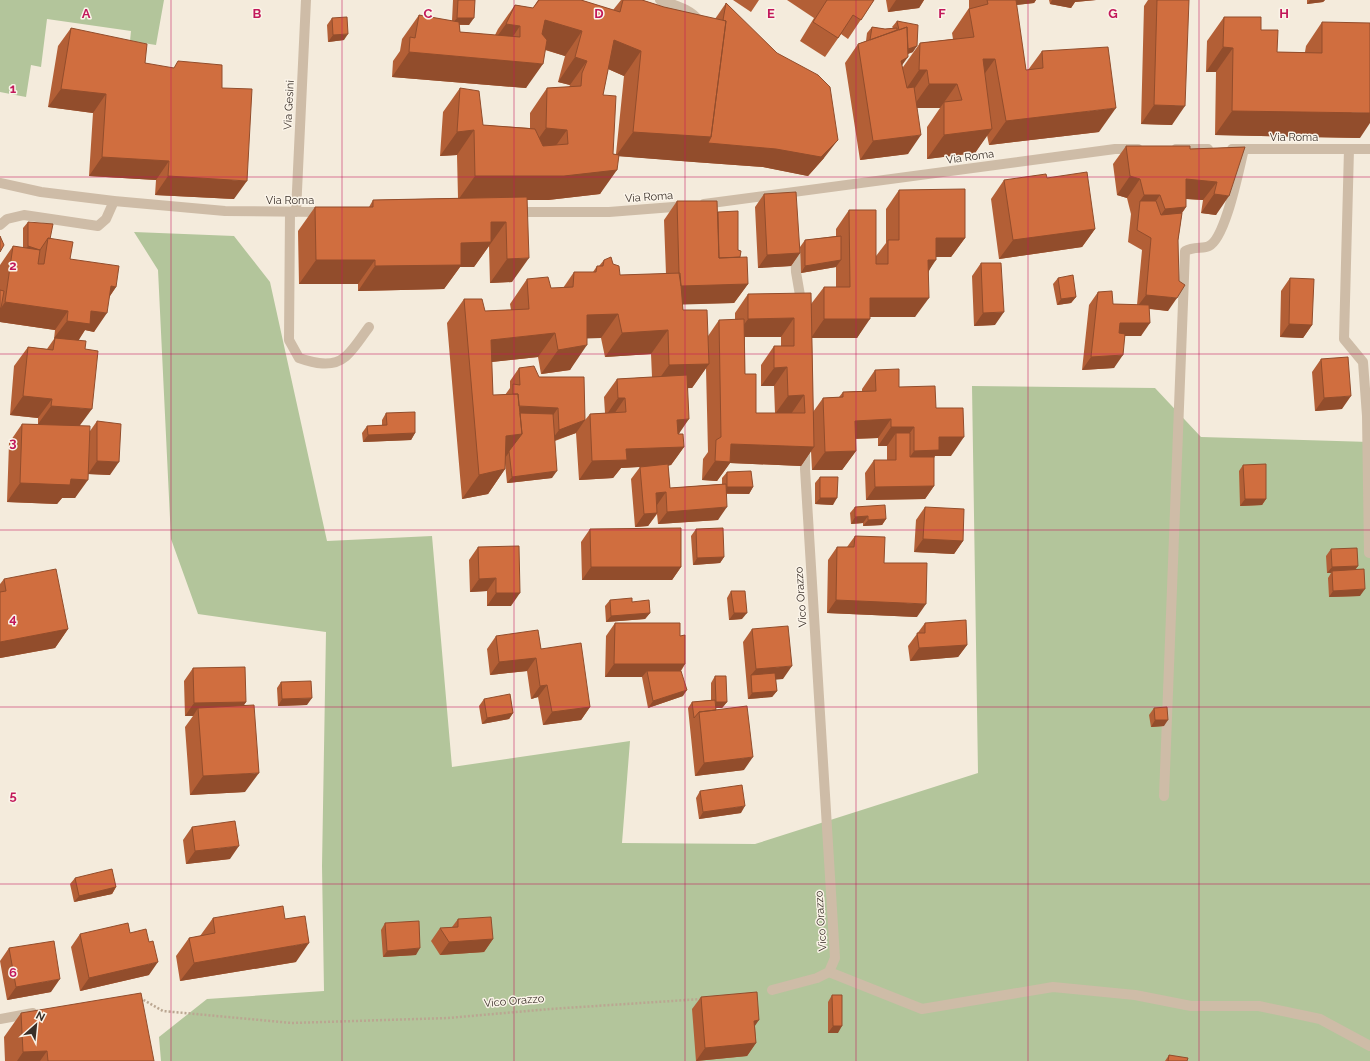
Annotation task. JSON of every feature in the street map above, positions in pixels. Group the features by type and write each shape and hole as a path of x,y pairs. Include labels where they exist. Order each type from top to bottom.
{"street":[{"name":"Via Gesini","path":"306,0 293,212 290,340 299,358 315,363 330,363 345,358 369,327"},
{"path":"660,0 683,9 696,17 704,30"},
{"name":"Via Roma","path":"503,212 609,212 683,206 793,195 1115,149 1146,149"},
{"name":"Via Roma","path":"1168,149 1370,149"},
{"path":"1164,796 1185,251 1192,248 1209,246 1216,240 1225,221 1244,149"},
{"path":"1349,149 1344,339 1363,362 1367,416 1369,553"},
{"name":"Via Roma","path":"0,183 41,192 114,201 225,211 336,212"},
{"path":"0,225 7,220 24,215 98,226 106,219 114,201"},
{"path":"794,236 796,272 803,310 803,318"},
{"name":"Vico Orazzo","path":"805,437 806,477 835,958 829,972"},
{"path":"772,990 817,978 829,972 922,1009 1053,987 1135,995 1191,1006 1259,1006 1320,1020 1370,1046"},
{"path":"0,1019 46,1011"}],"path":[{"name":"Vico Orazzo","path":"138,996 163,1011 292,1023 448,1018 550,1009 707,999"}],"green space":[{"path":"0,0 164,0 156,45 130,41 131,31 47,19 41,67 31,65 26,97 0,92"},
{"path":"134,232 234,236 270,282 327,541 432,536 452,767 630,741 622,843 755,844 978,773 972,386 1155,388 1201,437 1370,442 1370,1061 161,1061 159,1037 207,999 324,991 322,866 326,632 198,614 171,539 158,270"}],"building":[{"path":"458,0 475,0 474,18 457,18"},
{"path":"539,0 581,0 620,12 623,0 642,0 664,7 726,21 711,137 633,132 641,51 614,40 603,95 616,96 613,154 619,155 617,170 564,176 475,176 474,130 457,132 460,88 479,91 483,125 535,129 543,146 568,144 567,130 546,128 547,88 581,86 582,73 587,61 575,57 582,31 545,20 542,34 547,40 543,64 409,52 410,37 415,38 419,15 459,22 460,32 520,37 520,26 506,24 515,5 533,8"},
{"path":"827,0 874,0 861,20 853,15 838,38 813,22"},
{"path":"987,0 1016,0 1026,70 1043,68 1042,51 1108,47 1116,108 1006,121 995,59 983,59 992,129 944,135 944,102 962,100 957,84 929,84 927,70 919,70 920,43 974,37 969,9 988,4"},
{"path":"1157,0 1189,0 1185,106 1154,105"},
{"path":"726,3 777,53 818,75 830,87 838,140 821,157 776,149 708,143 711,137 726,21 723,20"},
{"path":"347,17 348,34 333,35 332,18"},
{"path":"1224,17 1261,17 1261,30 1278,30 1277,52 1322,53 1322,22 1370,23 1370,113 1232,111 1233,48 1223,47"},
{"path":"897,21 918,25 917,46 908,49 907,27 899,30"},
{"path":"872,27 885,29 897,28 897,30 870,40"},
{"path":"907,27 908,57 901,61 907,88 914,87 921,135 873,141 858,44"},
{"path":"71,28 147,44 145,63 174,68 178,61 222,65 222,88 252,89 247,181 168,176 169,161 102,157 106,94 61,89"},
{"path":"1126,146 1190,146 1190,149 1245,147 1229,196 1214,194 1217,182 1186,179 1186,207 1165,209 1160,195 1144,195 1140,179 1130,176"},
{"path":"1087,172 1095,229 1013,240 1004,180 1046,174 1047,178"},
{"path":"965,189 965,238 936,238 936,260 928,260 929,298 870,298 870,319 824,319 824,287 850,287 849,210 876,210 876,264 888,264 888,240 899,240 899,190"},
{"path":"796,192 800,253 767,255 764,194"},
{"path":"527,197 529,258 507,259 506,222 491,222 491,242 461,243 461,265 375,266 375,260 316,260 315,207 373,207 373,200"},
{"path":"677,201 717,201 719,258 747,257 748,284 681,286 679,273"},
{"path":"1140,201 1156,201 1161,215 1182,213 1178,240 1179,281 1185,285 1177,298 1146,295 1151,238 1137,230"},
{"path":"738,211 738,250 741,251 740,257 719,258 718,212"},
{"path":"28,222 53,224 50,239 48,238 40,250 28,246"},
{"path":"0,236 4,245 0,252"},
{"path":"841,236 841,260 805,266 805,240"},
{"path":"48,238 73,242 70,259 119,266 116,287 111,286 107,313 91,311 90,324 67,321 68,311 5,302 13,246 40,250 38,264 44,264"},
{"path":"611,257 613,264 619,266 620,275 680,273 683,310 707,310 709,364 669,365 668,330 622,333 618,314 587,315 587,345 558,350 555,333 491,340 493,395 518,394 522,434 506,436 505,469 479,475 464,299 482,299 485,311 529,309 527,279 548,277 551,288 573,287 574,272 596,272 597,266 603,266 604,260"},
{"path":"981,263 1001,263 1004,312 983,313"},
{"path":"1073,275 1076,297 1061,299 1058,278"},
{"path":"1290,278 1314,279 1312,325 1289,324"},
{"path":"0,290 4,291 1,308 0,308"},
{"path":"1112,291 1113,304 1149,305 1150,323 1120,323 1119,333 1125,334 1123,355 1091,357 1098,292"},
{"path":"811,293 814,447 731,444 730,462 715,461 716,440 721,437 719,320 744,319 745,374 756,374 756,413 805,413 804,395 788,396 787,367 774,368 774,346 794,346 794,318 748,319 748,294"},
{"path":"55,338 86,341 85,349 98,351 92,409 51,406 52,399 23,396 28,347 53,350"},
{"path":"1348,357 1351,396 1324,398 1321,359"},
{"path":"534,366 539,377 584,377 585,420 559,430 558,408 519,406 518,394 513,394 513,384 520,385 519,368"},
{"path":"899,369 899,387 935,386 936,408 963,408 964,437 939,437 939,450 914,451 914,427 891,427 891,419 855,421 856,451 825,452 823,398 843,397 843,392 876,391 875,370"},
{"path":"687,375 689,419 677,420 678,434 683,434 684,447 626,449 627,460 592,461 590,414 626,412 625,398 618,398 617,379"},
{"path":"415,412 415,433 368,435 367,426 387,425 386,413"},
{"path":"520,413 553,414 557,471 512,477 509,451 522,434"},
{"path":"97,421 121,424 119,462 97,461"},
{"path":"22,424 90,426 88,480 71,479 70,485 20,483"},
{"path":"896,433 910,433 910,457 934,457 934,486 875,487 874,460 896,460"},
{"path":"668,464 670,488 726,484 727,507 667,512 666,492 656,493 657,513 644,514 640,467"},
{"path":"1266,464 1266,499 1245,499 1243,465"},
{"path":"751,471 753,487 727,487 727,472"},
{"path":"820,477 838,477 837,498 820,498"},
{"path":"885,505 886,519 868,520 868,516 855,517 855,507"},
{"path":"925,507 964,509 963,541 923,539"},
{"path":"681,528 681,567 591,567 590,529"},
{"path":"723,528 724,557 697,558 696,529"},
{"path":"855,536 885,537 884,563 927,563 926,604 836,600 837,547 854,547"},
{"path":"519,546 520,593 496,593 496,578 479,579 478,547"},
{"path":"1357,548 1358,566 1332,567 1331,549"},
{"path":"56,569 68,629 0,642 0,592 6,591 4,579"},
{"path":"1364,569 1365,589 1333,591 1332,571"},
{"path":"731,591 745,591 747,613 734,613"},
{"path":"632,598 632,602 649,600 650,613 611,616 610,600"},
{"path":"966,620 967,645 919,648 917,633 925,633 925,623"},
{"path":"615,623 680,623 680,636 685,635 685,664 614,664"},
{"path":"788,626 792,666 756,669 752,629"},
{"path":"538,630 541,649 581,643 590,707 552,712 547,685 540,686 536,658 499,662 496,636"},
{"path":"245,667 246,702 194,703 193,668"},
{"path":"647,671 681,671 687,690 653,701"},
{"path":"775,673 777,691 752,693 751,675"},
{"path":"715,676 726,676 727,702 716,702"},
{"path":"311,681 312,698 282,699 281,682"},
{"path":"510,694 513,713 487,718 484,699"},
{"path":"715,700 716,710 699,712 694,718 692,702"},
{"path":"254,705 259,773 203,776 198,708"},
{"path":"747,706 753,757 704,763 699,712"},
{"path":"1167,707 1168,720 1155,720 1154,708"},
{"path":"742,785 745,806 703,812 700,791"},
{"path":"235,821 239,846 195,851 192,827"},
{"path":"112,869 116,887 79,896 75,878"},
{"path":"283,906 285,919 305,916 309,943 194,963 189,938 215,933 213,918"},
{"path":"491,917 493,939 449,942 440,928 458,927 458,919"},
{"path":"419,921 420,948 387,951 385,923"},
{"path":"128,923 130,933 146,929 149,942 153,941 158,962 89,978 80,934"},
{"path":"54,941 60,979 16,987 9,948"},
{"path":"757,992 759,1020 754,1021 756,1043 705,1048 701,997"},
{"path":"141,993 154,1061 48,1061 47,1051 23,1052 21,1013"},
{"path":"832,995 842,995 842,1026 833,1026"},
{"path":"1169,1055 1188,1058 1187,1061 1168,1061"}]}
